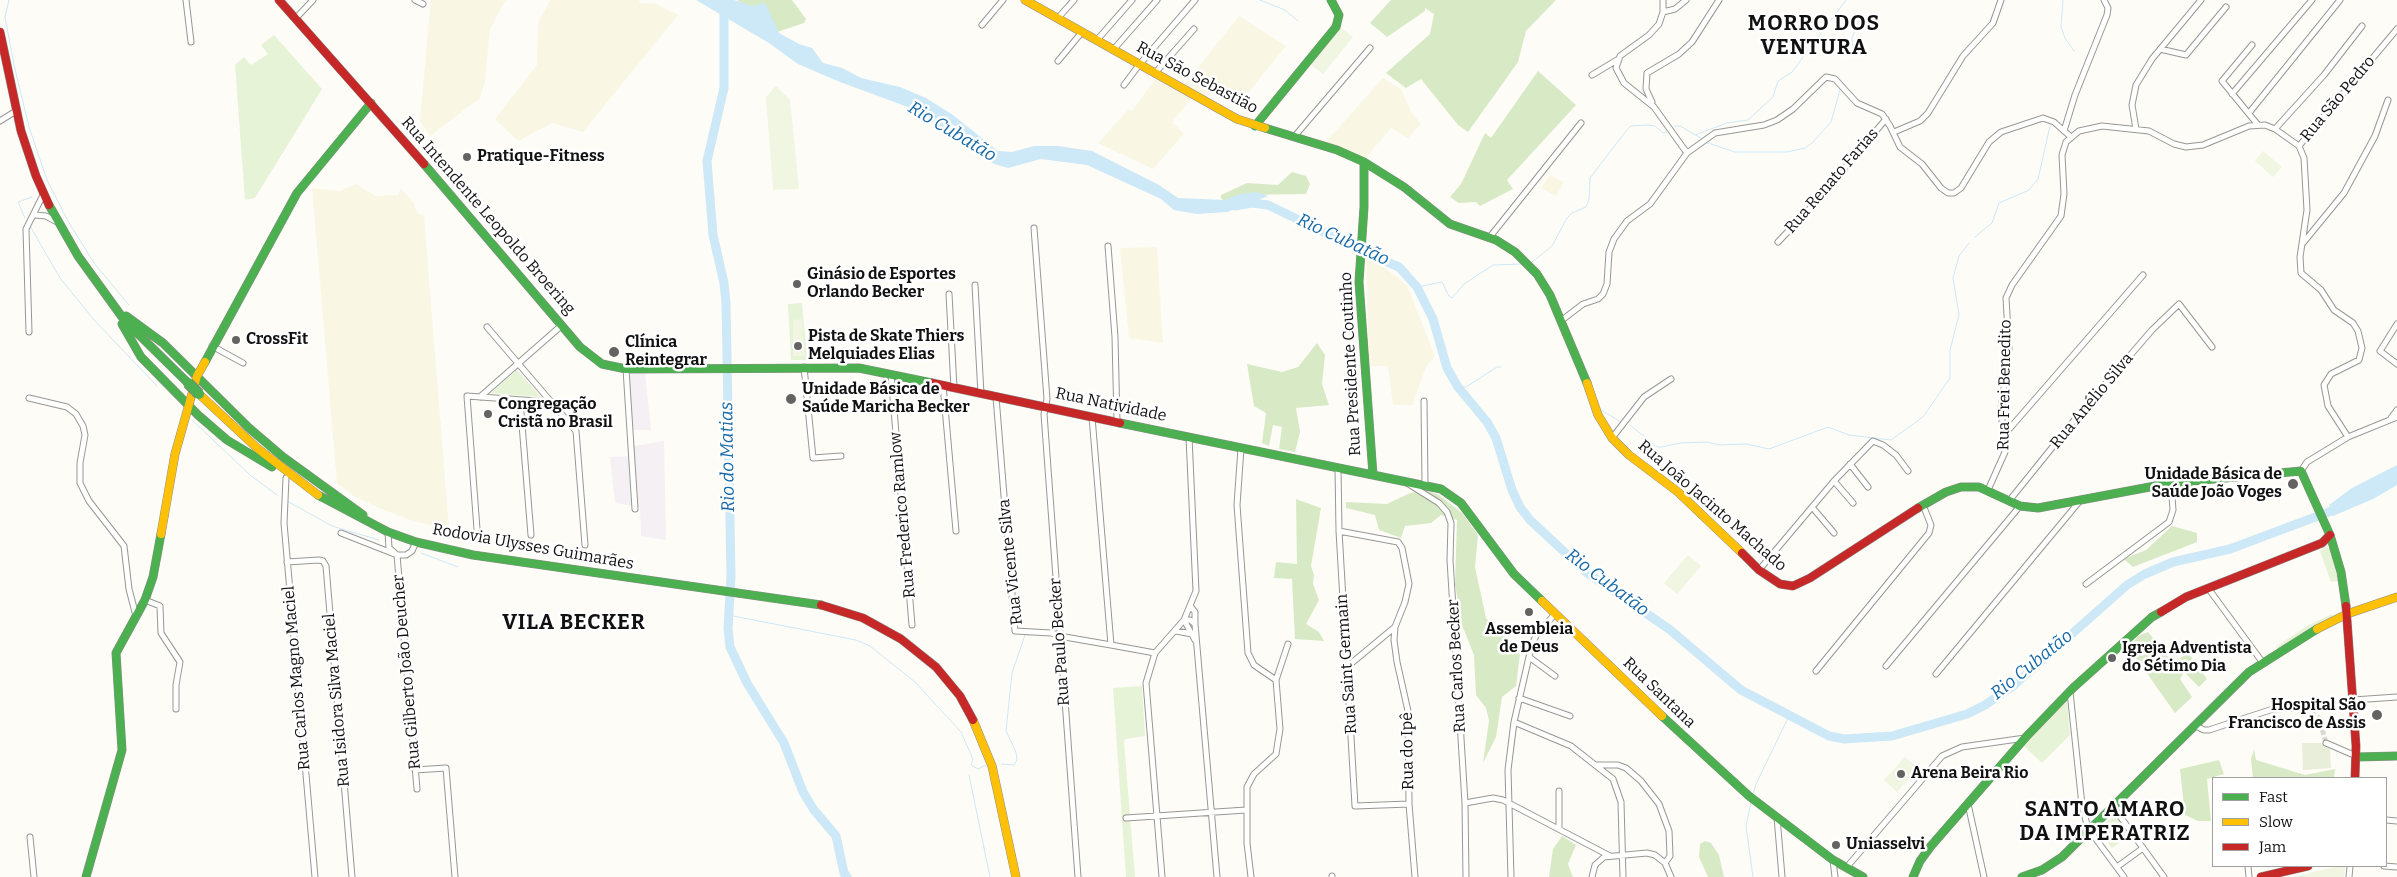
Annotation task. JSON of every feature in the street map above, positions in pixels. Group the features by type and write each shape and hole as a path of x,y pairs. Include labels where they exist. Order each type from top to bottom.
{"main road":[{"name":"Rua Intendente Leopoldo Broering","path":"279,0 371,103 584,352 608,366 626,370 748,368"},
{"name":"Rua São Sebastião","path":"1024,0 1229,115 1255,126 1337,150 1364,162"},
{"path":"1255,126 1334,30 1339,15 1331,0"},
{"name":"Rodovia Ulysses Guimarães","path":"0,32 16,111 29,155 57,222 97,283 144,341 257,448 326,501 386,530 416,542 474,555 820,605 863,618 901,639 936,667 960,696 986,748 996,782 1016,877"},
{"path":"86,877 122,750 116,653 145,600 153,578 172,469 196,376 297,194 371,103"},
{"name":"Rua João Jacinto Machado","path":"1364,162 1404,187 1450,224 1508,247 1532,268 1545,287 1562,320 1598,415 1612,438 1629,455 1682,496 1759,570 1780,584 1795,585 1820,572 1923,506 1958,487 1973,486 1988,490 2020,506 2038,508 2079,502 2171,483 2301,472"},
{"name":"Rua Presidente Coutinho","path":"1364,162 1364,207 1360,274 1373,475"},
{"path":"97,283 107,305 124,326 140,357 188,404 226,440 254,455 286,478 326,501"},
{"path":"117,310 158,338 248,428 283,457 386,530"},
{"name":"Rua Natividade","path":"748,368 846,367 891,374 1338,468 1425,484 1441,489 1460,503"},
{"path":"2301,472 2331,537 2341,572 2347,614 2357,757 2356,777"},
{"name":"Rua Santana","path":"1460,503 1514,574 1708,760 1833,860 1863,877"},
{"path":"1913,877 1925,853 2025,738 2070,692 2152,617 2186,596 2322,543 2331,537"},
{"path":"2022,877 2056,862 2114,808 2253,670 2310,632 2347,614 2397,597"},
{"path":"2357,757 2397,756"},
{"path":"2261,877 2293,867"}],"street":[{"path":"186,0 190,42"},
{"path":"296,18 314,0"},
{"path":"415,0 423,4"},
{"path":"982,25 1003,0"},
{"path":"1058,18 1074,0"},
{"path":"1097,40 1132,0"},
{"path":"1113,50 1157,0"},
{"path":"1124,85 1139,64 1195,0"},
{"path":"1592,75 1617,59 1656,29 1663,12 1663,0"},
{"path":"1663,12 1675,9 1686,0"},
{"path":"1687,153 1654,107 1647,91 1647,73 1679,54 1692,42 1719,0"},
{"path":"1894,132 1918,122 1928,113 1963,56 1991,27 2001,0"},
{"path":"2064,131 2075,95 2107,15 2107,4 2104,0"},
{"path":"2136,129 2132,108 2134,92 2145,70 2160,49 2199,2 2192,0"},
{"path":"2232,94 2312,0"},
{"path":"2249,113 2340,0"},
{"path":"2160,49 2186,55 2226,7"},
{"path":"2275,129 2324,75 2362,26"},
{"path":"1155,73 1194,29"},
{"name":"Rua São Pedro","path":"2299,146 2397,29"},
{"path":"1058,61 1082,32"},
{"path":"2252,45 2222,81 2258,125"},
{"path":"1294,137 1370,48"},
{"path":"1617,59 1616,68 1620,78 1654,107"},
{"path":"1562,320 1583,304 1598,299 1603,294 1614,238 1628,221 1650,204 1687,153 1715,133 1764,125 1777,120 1793,109 1822,79 1828,76 1837,80 1857,103 1877,112 1886,119 1894,132 1900,148 1922,164 1942,190 1951,194 1961,188 1989,142 2002,132 2043,118 2050,120 2071,137 2078,131 2102,126 2152,132 2178,145 2191,147 2203,145 2258,125 2275,129 2299,146 2304,158 2307,210 2300,257 2301,273 2321,290 2334,310 2353,323 2358,331 2362,348 2359,360 2331,374 2324,388 2328,406 2348,436"},
{"path":"2303,244 2344,193 2375,136 2388,100"},
{"path":"0,121 16,111"},
{"name":"Rua Renato Farias","path":"1778,242 1816,202 1886,119"},
{"path":"1489,238 1581,124"},
{"name":"Rua Frei Benedito","path":"1988,490 2004,458 2001,409 2009,341 2006,298 2012,284 2061,216 2064,194 2062,155 2071,137"},
{"path":"29,332 26,229 28,221 35,215 44,194"},
{"path":"35,215 46,216 57,222"},
{"name":"Rua Paulo Becker","path":"1034,228 1047,399 1044,414 1078,877"},
{"path":"1108,246 1115,347 1117,422"},
{"path":"2004,435 2143,275"},
{"path":"975,285 981,394"},
{"path":"949,294 954,388"},
{"name":"Rua Anélio Silva","path":"2009,501 2076,418 2152,330 2179,304 2212,347"},
{"path":"2397,324 2380,350 2397,364"},
{"path":"480,397 562,325"},
{"path":"487,327 576,430 586,545"},
{"path":"212,346 243,363"},
{"path":"804,367 813,458 841,456"},
{"path":"626,370 635,509"},
{"name":"Rua Frederico Ramlow","path":"891,374 912,625"},
{"path":"1612,438 1644,397 1671,379"},
{"path":"943,385 956,531"},
{"path":"477,529 467,396 551,402"},
{"name":"Rua Vicente Silva","path":"996,397 1015,630 1051,633 1155,653"},
{"path":"29,398 67,407 75,413 84,428 80,483 89,501 124,546 129,589 136,616"},
{"path":"520,400 531,535"},
{"path":"1424,401 1425,484"},
{"path":"2301,472 2307,462 2348,436 2394,418 2397,410"},
{"path":"1092,417 1103,569 1108,598 1111,645"},
{"path":"1162,877 1146,692 1148,672 1155,653 1184,620 1196,591 1197,575 1189,437"},
{"path":"1759,570 1834,480 1873,441 1883,445 1896,455 1908,471"},
{"path":"1241,448 1237,505 1248,652 1254,665 1276,680"},
{"path":"1850,464 1868,487"},
{"name":"Rua Saint Germain","path":"1338,468 1339,531 1355,806 1409,804"},
{"name":"Rua Carlos Magno Maciel","path":"286,478 283,505 287,562 315,877"},
{"name":"Rua Carlos Becker","path":"1403,480 1440,503 1447,512 1451,523 1450,560 1465,803 1466,877"},
{"path":"1834,480 1853,504"},
{"path":"2086,584 2169,522 2173,510 2171,483"},
{"path":"1936,674 2079,502"},
{"path":"1816,671 1861,619 1929,533 1931,525 1923,506"},
{"path":"1886,666 2020,506"},
{"path":"1812,507 1834,533"},
{"name":"Rua Gilberto João Deucher","path":"386,530 388,548 397,555 417,789"},
{"path":"1339,531 1390,539 1400,544 1409,587 1395,627 1348,666"},
{"path":"342,533 397,555 406,555 412,551 416,542"},
{"name":"Rua Isidora Silva Maciel","path":"287,562 321,560 326,566 352,877"},
{"path":"2208,588 2263,663"},
{"path":"145,600 160,606 161,633 178,658 176,709"},
{"path":"1191,606 1195,612 1196,643 1217,877"},
{"path":"1511,877 1508,761 1514,722 1529,657 1537,634 1555,614"},
{"path":"1184,620 1190,620 1195,624"},
{"path":"1184,620 1196,643"},
{"name":"Rua do Ipê","path":"1395,627 1396,656 1408,711 1409,804 1415,877"},
{"path":"1176,631 1186,631 1192,634"},
{"path":"1251,877 1246,792 1250,780 1276,754 1278,747 1280,729 1276,680 1288,644"},
{"path":"1529,657 1555,676"},
{"path":"2070,692 2082,805 2090,831 2124,877"},
{"path":"2353,700 2397,697"},
{"path":"1519,698 1570,716"},
{"path":"2196,726 2209,730 2273,709 2296,708 2311,712"},
{"path":"1514,722 1571,746 1613,779 1618,791 1624,856 1623,877"},
{"path":"1846,868 1942,756 1962,748 2025,738"},
{"path":"2004,741 2012,743 2016,749"},
{"path":"2326,743 2357,757"},
{"path":"1595,764 1618,765 1626,768 1660,804 1669,831 1670,856 1665,863"},
{"path":"415,770 446,768 455,877"},
{"path":"1559,790 1560,829"},
{"path":"1465,803 1493,798 1509,802 1610,856"},
{"path":"1968,804 1984,877"},
{"path":"2114,808 2164,877"},
{"path":"1126,818 1246,810"},
{"path":"1777,817 1782,877"},
{"path":"30,837 34,877"},
{"path":"2117,867 2143,848"},
{"path":"1592,877 1597,863 1604,856 1649,853 1665,863 1671,877"},
{"path":"1833,860 1835,877"}],"shaded area":[{"path":"431,0 506,0 490,29 485,82 480,98 430,136 420,121"},
{"path":"550,0 639,0 640,3 656,4 678,15 583,132 552,123 518,141 495,119 537,65 538,23"},
{"path":"1239,16 1286,46 1244,98 1219,84 1205,99 1183,86"},
{"path":"1383,78 1401,89 1412,113 1421,124 1408,138 1391,128 1364,160 1325,143"},
{"path":"1155,79 1192,98 1172,122 1184,134 1153,169 1098,143 1129,109 1132,111"},
{"path":"1550,175 1564,182 1556,196 1541,188"},
{"path":"356,184 376,196 398,195 401,189 414,203 417,213 424,216 449,529 413,521 379,508 352,495 337,483 312,188 340,191"},
{"path":"1157,247 1163,343 1129,338 1120,248"},
{"path":"1366,259 1385,268 1407,285 1435,356 1426,367 1412,405 1393,405 1388,366 1369,366"},
{"path":"628,373 645,373 651,430 632,430"},
{"path":"664,441 666,540 641,536 640,507 615,503 610,457 634,456 634,446"}],"green space":[{"path":"737,0 792,0 806,19 804,23 774,33 763,20"},
{"path":"1391,0 1556,0 1526,31 1518,62 1468,132 1458,125 1421,79 1406,88 1386,73 1430,34 1434,14 1425,8 1425,11 1387,37 1370,23"},
{"path":"1340,27 1353,37 1323,74 1310,64"},
{"path":"274,35 322,89 255,198 245,200 235,65 244,57 251,65 268,54 261,45"},
{"path":"1538,71 1576,105 1507,180 1513,189 1480,206 1476,202 1459,203 1450,197 1461,184 1485,133 1491,138"},
{"path":"776,86 790,100 799,189 773,190 766,97"},
{"path":"2263,151 2282,167 2273,177 2255,161"},
{"path":"1292,172 1306,176 1310,184 1306,194 1242,195 1224,201 1221,198 1221,195 1247,183 1278,185"},
{"path":"802,303 807,360 791,360 788,304"},
{"path":"802,319 803,335 801,336 803,336 805,356 793,356 793,320"},
{"path":"1317,343 1325,355 1322,384 1329,405 1296,408 1300,432 1295,452 1279,449 1282,427 1273,425 1269,446 1262,443 1266,413 1254,406 1247,364 1282,372 1298,367"},
{"path":"517,370 541,397 491,393"},
{"path":"1426,490 1439,495 1462,513 1478,535 1475,567 1486,618 1520,654 1516,686 1502,697 1496,737 1483,763 1489,721 1486,708 1476,695 1474,655 1462,625 1455,584 1457,520 1441,515 1431,523 1405,526 1401,538 1379,530 1375,515 1346,508 1346,502 1387,504 1410,493"},
{"path":"1296,499 1321,508 1311,566 1314,575 1313,584 1319,600 1306,624 1319,632 1324,641 1295,639 1292,579 1274,578 1276,562 1297,564"},
{"path":"2172,526 2197,533 2197,542 2133,567 2124,559 2146,550"},
{"path":"2325,547 2331,549 2338,581 2331,582 2320,551"},
{"path":"1688,555 1701,566 1677,594 1664,583"},
{"path":"2332,614 2334,619 2279,651 2276,647 2307,626"},
{"path":"2148,632 2173,663 2188,653 2207,679 2199,687 2184,672 2180,679 2192,697 2175,713 2129,648 2138,636"},
{"path":"1142,686 1145,736 1125,739 1124,741 1135,877 1126,877 1113,688"},
{"path":"2067,699 2070,735 2042,763 2024,746"},
{"path":"2302,743 2321,743 2330,748 2331,768 2303,770"},
{"path":"2254,749 2256,760 2305,775 2335,769 2334,777 2253,777 2251,759"},
{"name":"Arena Beira Rio","path":"1905,757 1918,768 1897,792 1884,780"},
{"path":"2219,760 2224,774 2207,779 2211,821 2198,821 2185,815 2180,769"},
{"path":"2116,815 2131,835 2112,848 2096,830"},
{"path":"1562,836 1576,845 1568,864 1573,877 1549,877 1553,849"},
{"path":"1705,841 1711,843 1719,855 1724,877 1708,877 1699,857 1700,844"},
{"path":"2335,867 2345,867 2344,877 2293,877"}],"water":[{"path":"696,0 734,0 752,6 765,3 779,33 799,44 812,48 823,63 842,68 861,78 900,87 926,98 953,115 998,151 1012,152 1034,146 1058,146 1092,151 1159,185 1178,198 1225,200 1240,194 1257,192 1268,196 1227,212 1197,214 1174,210 1161,199 1087,165 1041,159 1008,168 994,164 945,133 916,110 840,82 798,64 769,43"},
{"path":"2397,465 2397,485 2373,499 2333,516 2329,505 2352,488"}],"waterway":[{"path":"9,0 5,17 14,65 29,127 47,180 68,221 94,263 129,305"},
{"path":"1260,0 1285,10 1298,21"},
{"path":"1675,126 1680,126 1695,135 1727,123 1748,120 1773,97 1778,81 1792,72 1846,0"},
{"path":"2063,0 2061,27 2065,38 2074,51"},
{"name":"Rio do Matias","path":"724,10 724,88 707,161 713,235 724,283 726,303 731,576 728,629 730,647 747,683 784,743 803,792 814,810 836,836 844,873 847,877"},
{"path":"1853,54 1852,38 1861,15"},
{"path":"1705,142 1735,152 1787,152 1805,148 1831,122 1840,90"},
{"path":"1532,262 1552,246 1567,218 1572,213 1586,207 1589,199 1590,178 1631,126 1655,126 1663,133 1667,132"},
{"path":"1975,237 1992,223 1999,203 2029,190 2038,179 2050,126"},
{"path":"1696,135 1702,139"},
{"path":"25,218 18,202 32,197"},
{"name":"Rio Cubatão","path":"1235,206 1252,203 1268,205 1399,267 1417,287 1433,319 1447,368 1458,387 1487,422 1496,438 1512,490 1520,507 1530,520 1586,572 1669,629 1741,690 1829,736 1844,739 1892,736 1967,714 1985,705 2013,686 2127,585 2145,574 2173,562 2230,549 2342,507"},
{"path":"30,226 60,278 94,320 157,386"},
{"path":"1630,425 1657,447 1680,443 1707,442 1719,445 1746,444 1769,449 1828,427 1849,435 1891,440 1923,417 1950,378 1950,350 1959,315 1953,278 1959,256 1969,243"},
{"path":"1417,287 1442,282 1452,298 1464,284 1493,265 1522,264"},
{"path":"1458,387 1466,387 1497,367 1501,367"},
{"path":"1601,410 1621,422"},
{"path":"192,420 250,475 277,495"},
{"path":"287,501 332,526 379,540"},
{"path":"421,553 458,567"},
{"path":"728,615 856,640 870,646 915,682 961,732 973,759 971,765 978,769 986,765"},
{"path":"1002,764 1014,765 1017,760 1016,752 1006,731 1012,673 1025,635"},
{"path":"1753,794 1789,716"},
{"path":"969,775 990,877"},
{"path":"1751,802 1746,826 1753,877"},
{"name":"Rio do Matias","path":"843,877 844,873"}],"tunnel":[{"path":"2311,712 2319,718 2326,743"}],"traffic: fast":[{"path":"1255,126 1336,27 1339,15 1331,0"},
{"path":"205,362 297,193 371,103"},
{"path":"1265,128 1337,150 1364,162 1404,187 1450,224 1496,240 1515,252 1537,274 1550,295 1587,383"},
{"path":"1364,162 1364,207 1359,282 1373,475"},
{"path":"424,164 580,347 602,364 626,369 859,368 932,383"},
{"path":"49,205 78,256 125,321 188,383"},
{"path":"126,316 163,343 249,428 283,457 363,515"},
{"path":"122,324 141,357 198,415 227,440 272,467"},
{"path":"188,383 199,394"},
{"path":"1120,423 1441,489 1461,503 1514,574 1542,601"},
{"path":"1918,508 1946,492 1961,487 1979,487 2020,506 2038,508 2171,483 2301,471 2330,535 2341,572 2346,606"},
{"path":"318,495 388,532 416,542 473,555 821,605"},
{"path":"86,877 122,750 116,653 145,600 153,577 161,534"},
{"path":"1913,877 1920,861 1931,846 2025,738 2073,688 2152,617 2161,612"},
{"path":"2022,877 2042,870 2062,857 2249,672 2317,629"},
{"path":"1662,716 1749,796 1833,860 1863,877"},
{"path":"2357,757 2397,756"}],"traffic: slow":[{"path":"1025,0 1237,119 1265,128"},
{"path":"161,534 175,454 197,376 205,362"},
{"path":"1587,383 1598,415 1612,438 1629,455 1678,492 1742,553"},
{"path":"199,394 257,448 318,495"},
{"path":"2317,629 2347,614 2397,597"},
{"path":"1542,601 1662,716"},
{"path":"973,720 992,766 1016,877"}],"traffic: jam":[{"path":"279,0 424,164"},
{"path":"0,32 21,131 36,176 49,205"},
{"path":"932,383 1120,423"},
{"path":"1742,553 1759,570 1780,584 1793,586 1810,578 1918,508"},
{"path":"2161,612 2186,597 2322,543 2330,535"},
{"path":"821,605 863,618 901,639 936,667 960,696 973,720"},
{"path":"2346,606 2356,746 2355,777"},
{"path":"2261,877 2304,867"}],"place":[{"name":"Pratique-Fitness","path":"467,157"},
{"name":"Ginásio de Esportes Orlando Becker","path":"797,284"},
{"name":"CrossFit","path":"236,340"},
{"name":"Pista de Skate Thiers Melquiades Elias","path":"798,346"},
{"name":"Clínica Reintegrar","path":"614,352"},
{"name":"Unidade Básica de Saúde Maricha Becker","path":"791,399"},
{"name":"Congregação Cristã no Brasil","path":"488,414"},
{"name":"Unidade Básica de Saúde João Voges","path":"2293,484"},
{"name":"Assembleia de Deus","path":"1529,612"},
{"name":"Igreja Adventista do Sétimo Dia","path":"2112,658"},
{"name":"Hospital São Francisco de Assis","path":"2377,715"},
{"name":"Arena Beira Rio","path":"1901,774"},
{"name":"Uniasselvi","path":"1836,845"}],"district":[{"name":"MORRO DOS VENTURA","path":"1814,36"},
{"name":"VILA BECKER","path":"574,623"},
{"name":"SANTO AMARO DA IMPERATRIZ","path":"2105,822"}]}
